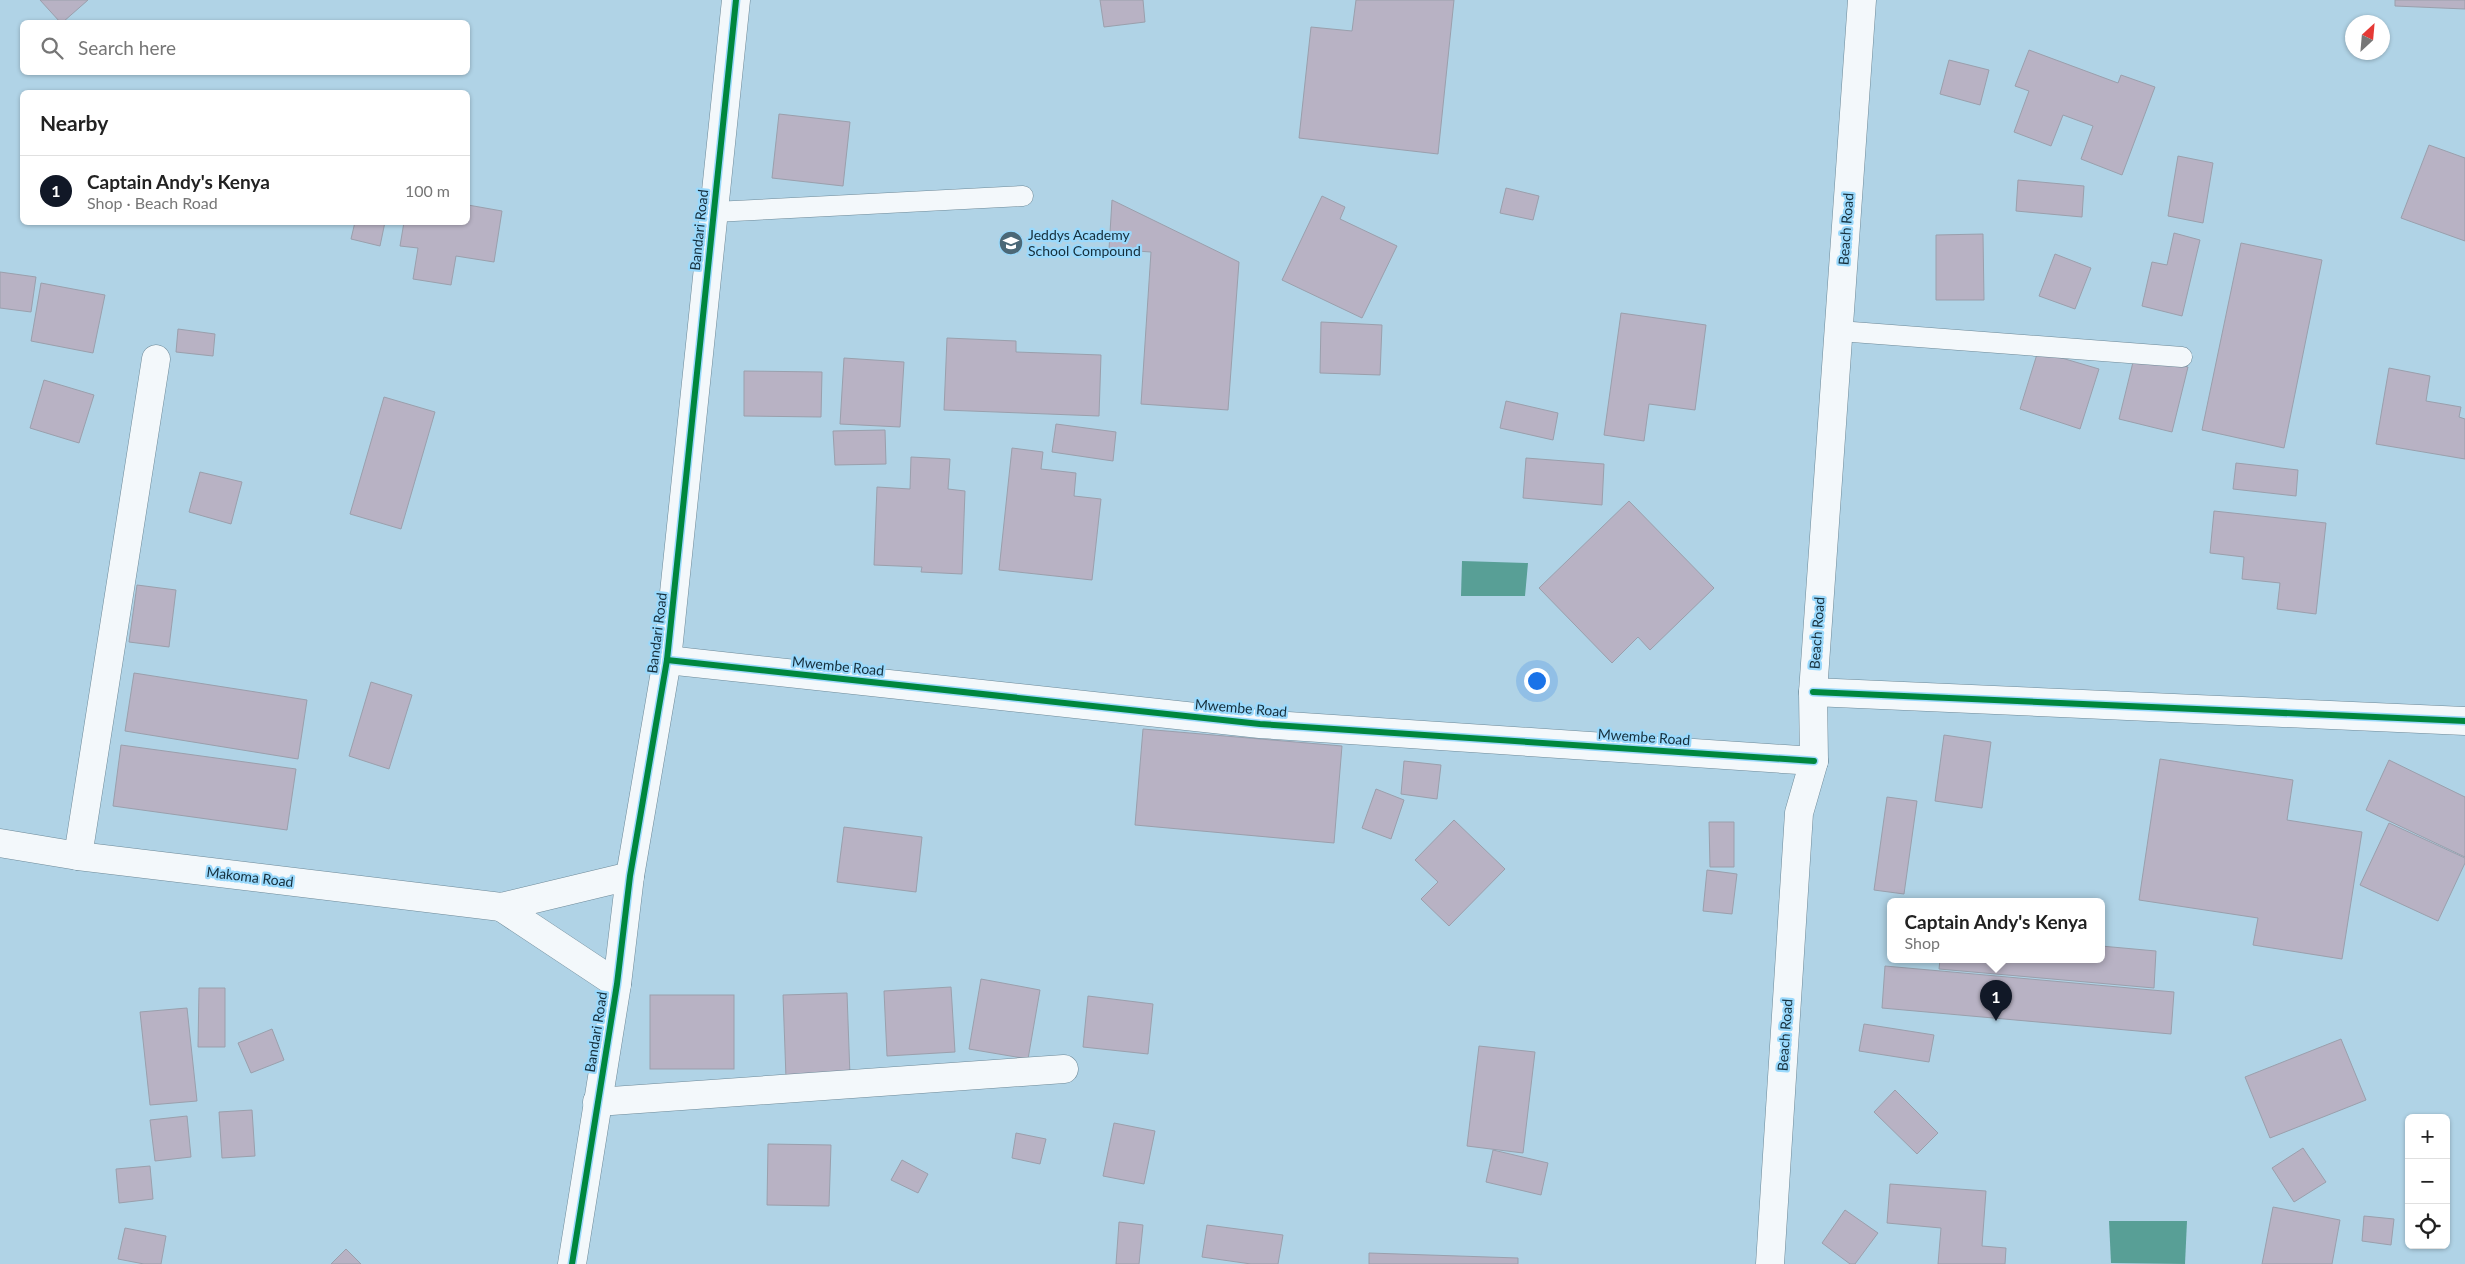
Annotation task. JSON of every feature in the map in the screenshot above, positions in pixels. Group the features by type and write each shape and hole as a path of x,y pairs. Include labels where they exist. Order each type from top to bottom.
{"street":[{"name":"Bandari Road","path":"572,1264 617,984 630,876 667,660 736,0"},
{"name":"Beach Road","path":"1770,1264 1799,813 1814,761 1813,692 1862,0"},
{"path":"78,856 156,359"},
{"name":"Mwembe Road","path":"667,660 1260,724 1814,761"},
{"path":"1813,692 2465,721"},
{"name":"Makoma Road","path":"0,843 78,856 501,907 630,876"},
{"name":"Makoma Road","path":"501,907 617,984"},
{"path":"597,1102 1064,1069"}],"lane":[{"path":"714,212 1023,196"},
{"path":"1839,331 2182,357"}],"shaded area":[{"path":"1462,561 1528,563 1525,596 1461,596"},
{"path":"2109,1221 2187,1221 2185,1264 2111,1263"}],"building":[{"path":"40,0 88,0 65,20 58,20"},
{"path":"1100,0 1143,0 1145,22 1104,27"},
{"path":"1356,0 1454,0 1438,154 1299,138 1311,27 1352,31"},
{"path":"2395,0 2465,0 2465,9 2395,6"},
{"path":"2029,50 2118,83 2121,75 2155,87 2122,175 2081,159 2093,126 2063,115 2051,146 2014,132 2029,91 2015,86"},
{"path":"1949,60 1989,70 1980,105 1940,94"},
{"path":"779,114 850,122 843,186 772,178"},
{"path":"2429,145 2465,158 2465,241 2401,218"},
{"path":"2178,156 2213,163 2203,223 2168,216"},
{"path":"2018,180 2084,186 2082,217 2016,211"},
{"path":"1506,188 1539,196 1533,220 1500,213"},
{"path":"1322,196 1345,207 1340,219 1397,246 1362,318 1282,280"},
{"path":"1112,200 1239,262 1228,410 1141,404 1151,252 1109,249"},
{"path":"470,205 502,211 494,262 456,256 451,285 413,279 418,248 400,246 404,225 470,225"},
{"path":"354,225 384,225 380,246 351,239"},
{"path":"2174,233 2200,240 2182,316 2142,306 2152,262 2167,265"},
{"path":"1983,234 1984,300 1936,300 1936,235"},
{"path":"2241,243 2322,260 2284,448 2202,430"},
{"path":"2055,254 2091,268 2075,309 2039,296"},
{"path":"0,272 36,277 31,312 0,308"},
{"path":"41,283 105,295 93,353 31,341"},
{"path":"1621,313 1706,325 1695,410 1649,404 1644,441 1604,435"},
{"path":"1321,322 1382,325 1380,375 1320,373"},
{"path":"178,329 215,334 213,356 176,352"},
{"path":"947,338 1016,341 1016,352 1101,355 1099,416 944,410"},
{"path":"2038,351 2099,369 2080,429 2020,409"},
{"path":"2135,354 2188,367 2172,432 2119,419"},
{"path":"844,358 904,362 900,427 840,424"},
{"path":"2389,368 2430,376 2426,401 2461,407 2459,417 2465,419 2465,459 2376,444"},
{"path":"744,371 822,372 821,417 744,416"},
{"path":"44,380 94,395 79,443 30,428"},
{"path":"384,397 435,412 401,529 350,514"},
{"path":"1506,401 1558,413 1553,440 1500,428"},
{"path":"1056,424 1116,432 1113,461 1052,452"},
{"path":"885,430 886,464 835,465 833,431"},
{"path":"1012,448 1043,452 1041,469 1076,473 1074,496 1101,499 1092,580 999,570"},
{"path":"911,457 950,459 948,489 965,491 962,574 921,572 922,567 874,565 877,487 910,489"},
{"path":"1526,458 1604,464 1602,505 1523,498"},
{"path":"2236,463 2298,470 2296,496 2233,489"},
{"path":"200,472 242,482 231,524 189,512"},
{"path":"1629,501 1714,588 1650,650 1638,637 1612,663 1539,588"},
{"path":"2214,511 2326,523 2316,614 2277,609 2280,583 2242,579 2244,557 2210,553"},
{"path":"137,585 176,590 169,647 129,642"},
{"path":"134,673 307,700 298,759 125,731"},
{"path":"371,682 412,695 389,769 349,756"},
{"path":"1143,729 1342,746 1334,843 1135,825"},
{"path":"1944,735 1991,742 1982,808 1935,801"},
{"path":"121,745 296,769 287,830 113,806"},
{"path":"2160,759 2293,780 2287,820 2362,832 2342,959 2253,945 2258,918 2139,900"},
{"path":"2389,760 2465,797 2465,857 2366,810"},
{"path":"1404,761 1441,765 1437,799 1401,794"},
{"path":"1376,789 1404,800 1391,839 1362,828"},
{"path":"1887,797 1917,801 1904,894 1874,890"},
{"path":"1454,820 1505,869 1449,926 1421,899 1438,882 1415,860"},
{"path":"1709,822 1734,822 1734,867 1710,867"},
{"path":"2389,823 2465,858 2465,863 2438,921 2360,885"},
{"path":"844,827 922,837 916,892 837,882"},
{"path":"1707,870 1737,874 1732,914 1703,911"},
{"path":"2105,946 2156,951 2154,988 1939,969 1940,963 2105,963"},
{"path":"1885,966 2174,992 2171,1034 1882,1008"},
{"path":"981,979 1040,990 1028,1059 969,1049"},
{"path":"951,987 955,1052 887,1056 884,991"},
{"path":"199,988 225,988 225,1047 198,1047"},
{"path":"847,993 850,1076 786,1078 783,995"},
{"path":"650,995 734,995 734,1069 650,1069"},
{"path":"1088,996 1153,1004 1148,1054 1083,1047"},
{"path":"187,1008 197,1101 150,1105 140,1012"},
{"path":"1864,1024 1934,1035 1929,1062 1859,1051"},
{"path":"272,1029 284,1060 251,1073 238,1043"},
{"path":"2341,1039 2366,1100 2270,1138 2245,1077"},
{"path":"1479,1046 1535,1052 1523,1153 1467,1146"},
{"path":"1895,1090 1938,1133 1917,1154 1874,1112"},
{"path":"252,1110 255,1156 222,1158 219,1112"},
{"path":"187,1116 191,1157 155,1161 150,1120"},
{"path":"1114,1123 1155,1131 1144,1184 1103,1176"},
{"path":"1016,1133 1046,1139 1040,1164 1012,1158"},
{"path":"768,1144 831,1145 829,1206 767,1205"},
{"path":"2303,1148 2326,1182 2294,1202 2272,1168"},
{"path":"1493,1150 1548,1163 1541,1195 1486,1182"},
{"path":"902,1160 928,1174 918,1193 891,1180"},
{"path":"150,1166 153,1199 119,1203 116,1169"},
{"path":"1890,1184 1986,1191 1982,1246 2006,1248 2005,1264 1938,1264 1941,1228 1887,1223"},
{"path":"2273,1207 2340,1220 2332,1264 2262,1264"},
{"path":"1845,1210 1878,1233 1855,1264 1850,1264 1822,1243"},
{"path":"2364,1216 2394,1219 2391,1245 2362,1241"},
{"path":"1119,1222 1143,1225 1139,1264 1116,1264"},
{"path":"1207,1225 1283,1235 1278,1264 1251,1264 1202,1257"},
{"path":"125,1228 166,1236 161,1264 144,1264 118,1259"},
{"path":"346,1249 361,1264 331,1264"},
{"path":"1369,1253 1518,1258 1518,1264 1369,1264"}],"cycle path":[{"path":"572,1264 617,984 630,876 667,660 736,0"},
{"path":"667,660 1260,724 1814,761"},
{"path":"1813,692 2465,721"}],"place":[{"name":"Jeddys Academy School Compound","path":"1011,243"},
{"name":"Captain Andy's Kenya","path":"1996,1021"}]}
